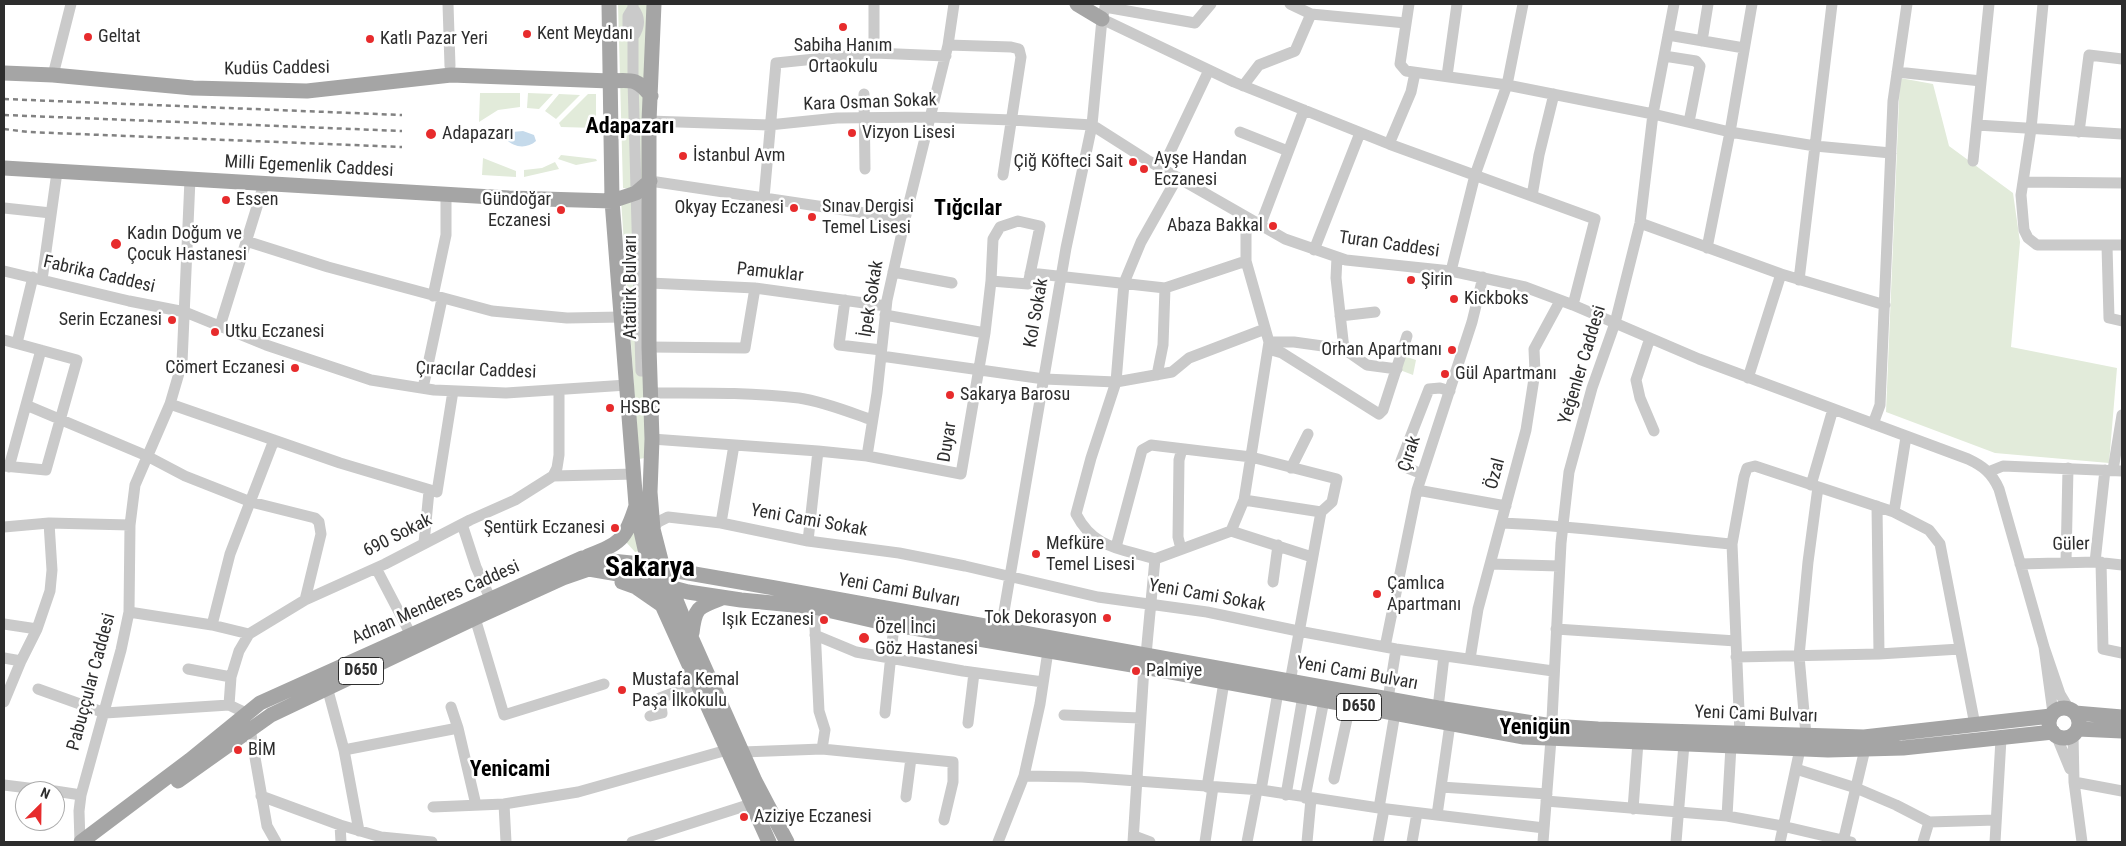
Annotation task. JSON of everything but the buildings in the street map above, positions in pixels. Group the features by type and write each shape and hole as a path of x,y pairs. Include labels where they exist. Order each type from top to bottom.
{"main road":[{"name":"Atatürk Bulvarı","path":"609,4 612,201 622,317 636,375 636,505 657,563"},
{"name":"Atatürk Bulvarı","path":"636,375 649,347 650,121 654,4"},
{"path":"1077,4 1104,10"},
{"name":"Kudüs Caddesi","path":"4,73 53,75 193,88 307,91 451,75 610,81 633,80"},
{"path":"633,80 643,85 651,96"},
{"name":"Milli Egemenlik Caddesi","path":"4,168 446,194 612,201 636,194"},
{"path":"636,194 650,181"},
{"name":"Atatürk Bulvarı","path":"636,375 651,393 650,492 657,563"},
{"path":"582,558 612,546 621,540 632,520 636,505"},
{"name":"Adnan Menderes Caddesi","path":"81,842 190,760 260,703 582,558 657,563"},
{"path":"657,563 654,583 662,605 769,842"},
{"path":"657,563 672,588 691,637 755,781 787,842"},
{"name":"Yeni Cami Bulvarı","path":"657,563 681,573 1001,629 1145,661 1224,682 1524,737 1551,732 1598,729 1735,740 1803,742 1865,749 1903,748 2054,734"},
{"name":"Adnan Menderes Caddesi","path":"97,842 271,715 475,618 582,571 597,569 654,583"},
{"path":"564,578 582,576 628,583 662,605"},
{"name":"Yeni Cami Bulvarı","path":"654,583 724,598 814,607 894,625 1048,651 1145,661 1290,682 1438,708 1551,732 1638,742 1684,744 1735,740"},
{"path":"691,637 696,610 701,606 724,598"},
{"path":"2122,716 2060,708 2052,714 2049,722 2054,734 2066,738 2075,732 2122,731"},
{"path":"2072,711 2079,719 2075,732"},
{"name":"Yeni Cami Bulvarı","path":"1803,742 1975,725 2052,714"}],"street":[{"path":"53,75 71,4"},
{"path":"448,4 450,66"},
{"path":"874,4 874,53"},
{"name":"İpek Sokak","path":"867,456 893,272 929,117 946,56 954,4"},
{"path":"1104,10 1195,22 1211,4"},
{"path":"1290,4 1312,14 1406,23"},
{"path":"1409,4 1400,64 1406,71 1507,85 1653,114 1730,132 1815,146 1891,153"},
{"path":"1447,76 1457,4"},
{"path":"1451,271 1475,175 1507,85 1523,4"},
{"name":"Yeğenler Caddesi","path":"1543,842 1560,566 1569,472 1592,388 1616,323 1640,223 1653,114 1674,4"},
{"path":"1702,41 1708,4"},
{"path":"1707,248 1730,132 1752,4"},
{"path":"1799,280 1832,4"},
{"path":"1873,424 1880,405 1891,153 1897,72 1907,4"},
{"path":"1973,161 1989,4"},
{"path":"2043,4 2031,129 2021,195 2024,230 2028,238 2037,245 2122,245"},
{"path":"633,6 628,16 628,29 633,37 636,194 636,375"},
{"path":"1104,10 1209,70 1243,86 1389,144 1595,219 1573,305"},
{"name":"Kol Sokak","path":"1001,629 1012,576 1061,276 1092,126 1104,10"},
{"path":"1243,86 1259,65 1295,51 1312,14"},
{"path":"1668,35 1744,48"},
{"path":"948,45 1011,47 1019,49 1021,56 1003,175"},
{"path":"764,198 776,63 874,53 946,56"},
{"path":"2078,132 2089,55 2122,59"},
{"path":"1664,56 1696,61 1700,66 1689,122"},
{"path":"1162,169 1209,70"},
{"path":"1897,72 1981,81"},
{"path":"1389,144 1411,92 1415,73"},
{"path":"864,94 865,169"},
{"path":"1532,196 1539,155 1554,94"},
{"path":"1260,226 1304,110"},
{"name":"Kara Osman Sokak","path":"650,121 770,125 837,118 929,117 1012,120 1092,126"},
{"path":"1977,125 2122,134"},
{"name":"Turan Caddesi","path":"1092,126 1177,178 1285,240 1346,260 1451,271 1525,287 1748,378 1968,459 1985,468 1988,472"},
{"path":"1240,132 1288,152"},
{"path":"1314,250 1360,132"},
{"path":"41,350 7,467 46,470 77,360 41,350 8,343 37,278 51,214 57,172"},
{"path":"1177,178 1141,242 1124,283 1116,382 1091,458 1076,514 1084,529 1103,544 1155,559 1231,531 1312,557"},
{"name":"Pabuççular Caddesi","path":"81,842 79,812 81,795 105,713 129,612 130,525 135,485 170,404 182,362 186,312 190,179"},
{"path":"650,181 904,219"},
{"path":"2023,182 2122,183"},
{"path":"220,326 264,184"},
{"path":"423,388 446,235 446,194"},
{"path":"4,208 51,214"},
{"path":"1231,531 1244,500 1269,345 1246,261 1246,218"},
{"name":"Duyar","path":"652,440 867,456 961,474 985,333 991,281 993,239 1000,227 1018,221 1040,226 1029,278"},
{"path":"1640,223 1781,274 1885,305"},
{"path":"246,241 328,267 492,311 566,318 622,317"},
{"path":"2107,246 2109,318 2122,321"},
{"path":"1337,257 1336,278 1344,348"},
{"path":"991,281 1061,276 1165,288 1246,261"},
{"name":"Fabrika Caddesi","path":"4,271 129,301 186,312"},
{"path":"893,272 952,283"},
{"path":"1748,378 1781,274"},
{"name":"Çırak","path":"1388,699 1391,648 1417,490 1472,322 1483,277"},
{"name":"Pamuklar","path":"650,283 755,288 845,300 985,333"},
{"path":"649,347 745,348 755,288"},
{"path":"1157,375 1163,345 1165,288"},
{"path":"845,300 839,345 978,370 1044,379 1116,382 1172,372 1188,358 1265,329"},
{"name":"Özal","path":"1470,659 1478,609 1503,523 1526,430 1535,372 1534,349 1560,301"},
{"name":"Çıracılar Caddesi","path":"186,312 266,345 371,380 423,388 506,393 559,390 636,375"},
{"path":"1340,316 1375,312"},
{"path":"1269,345 1379,414 1384,410 1407,336"},
{"path":"1650,338 1636,380 1636,388 1654,431"},
{"path":"1269,345 1294,342 1344,348 1366,364 1397,369"},
{"path":"1422,474 1405,468 1401,461 1429,389 1440,388 1450,391"},
{"path":"559,390 559,455 557,468 553,476 635,474"},
{"path":"170,404 274,440 437,492 453,391"},
{"path":"651,393 738,394 800,398 827,404 872,420"},
{"path":"26,405 61,418 147,456 185,476 251,502 315,518 319,522 321,534 305,600"},
{"path":"1780,842 1782,826 1803,742 1799,656 1815,486 1833,409"},
{"path":"2122,415 2098,562 2103,649 2122,653"},
{"path":"1291,468 1308,434"},
{"path":"1894,512 1906,436"},
{"path":"212,625 230,554 274,440"},
{"path":"721,523 734,445"},
{"path":"1116,547 1142,450 1151,445 1251,457 1337,479 1332,502 1321,512 1290,682"},
{"path":"1181,549 1178,537 1178,518 1179,460 1182,449"},
{"path":"808,541 818,451"},
{"path":"1727,816 1735,740 1736,641 1732,544 1747,468 1756,466 1877,506 1894,512 1929,530 1940,544 1975,725"},
{"path":"2072,711 2060,694 2044,648 1999,489 1988,472 2003,466 2113,471"},
{"path":"2066,562 2068,468"},
{"name":"690 Sokak","path":"249,634 305,600 516,500 553,476"},
{"path":"1417,490 1506,506"},
{"path":"424,543 430,491"},
{"path":"1244,500 1321,512"},
{"path":"1877,506 1879,654"},
{"name":"Yeni Cami Sokak","path":"653,529 658,522 668,517 721,523 808,541 899,553 1012,576 1098,597 1207,612 1391,648 1553,671"},
{"path":"4,702 37,629 50,591 52,570 48,523"},
{"path":"4,527 48,523 130,525"},
{"path":"1503,523 1563,526 1635,536 1732,544"},
{"path":"462,524 490,598"},
{"path":"1274,582 1278,545"},
{"path":"1150,842 1133,839 1138,782 1140,718 1155,559"},
{"name":"Güler","path":"2020,564 2098,562 2122,565"},
{"path":"1490,564 1560,566"},
{"path":"376,568 410,635"},
{"path":"814,607 819,711 825,730 822,749"},
{"path":"129,612 212,625 249,634 239,652 231,677 229,705"},
{"path":"475,618 504,714 604,684"},
{"path":"4,624 37,629"},
{"path":"885,712 894,625"},
{"path":"1556,629 1736,641"},
{"path":"815,635 856,652 974,673 1043,682"},
{"path":"2044,648 2052,714"},
{"path":"1736,657 1879,654 1960,649"},
{"path":"998,842 1024,776 1040,704 1048,651"},
{"path":"1438,708 1444,656"},
{"path":"4,658 21,661"},
{"path":"188,669 231,677"},
{"path":"968,723 974,673"},
{"path":"1205,842 1210,787 1224,682"},
{"path":"650,716 662,713 660,698 697,684"},
{"path":"326,688 344,750 359,831"},
{"path":"38,689 105,713 229,705 246,713"},
{"path":"1246,842 1259,790 1278,692"},
{"path":"1286,795 1303,696"},
{"path":"1307,842 1308,798 1324,700"},
{"path":"1334,779 1350,705"},
{"path":"451,707 458,728 476,805"},
{"path":"1378,842 1394,713"},
{"path":"1064,715 1140,718"},
{"path":"1437,815 1450,724"},
{"path":"344,750 458,728"},
{"path":"250,729 267,826 276,842"},
{"path":"2075,732 2074,782 2082,842"},
{"path":"2054,734 2074,782"},
{"path":"1995,842 2001,738"},
{"path":"1634,810 1638,742"},
{"path":"1676,842 1684,744"},
{"path":"743,752 822,749 953,762 953,782 944,820"},
{"path":"1441,787 1546,798 1634,810 1727,816 1782,826 1846,842 1865,749"},
{"path":"433,807 504,804 578,792 727,750"},
{"path":"906,797 911,758"},
{"path":"1796,769 1856,788 1896,804 1929,822 1996,820"},
{"path":"1024,776 1082,777 1259,790 1381,809 1544,828"},
{"path":"2074,782 2122,791"},
{"path":"65,793 81,795"},
{"path":"261,796 340,825 381,837 432,842"},
{"path":"504,804 506,842"},
{"path":"632,842 751,804"},
{"path":"1412,842 1417,813"},
{"path":"1923,842 1929,822"},
{"path":"340,825 341,842"}],"green space":[{"path":"618,4 650,4 644,177 631,189 623,188"},
{"path":"1900,78 1933,84 1949,146 2013,193 2020,242 2011,347 2117,368 2109,463 1995,453 1886,412"},
{"path":"480,93 520,93 520,107 498,110 479,122"},
{"path":"528,93 553,94 539,109 527,108"},
{"path":"559,94 580,95 556,119 545,111"},
{"path":"588,94 596,94 596,128 561,127 559,123"},
{"path":"561,155 596,159 597,161 576,165 558,159"},
{"path":"483,158 516,171 516,177 482,175"},
{"path":"555,162 559,169 524,177 524,170 542,168"},
{"path":"644,198 645,458 639,459 621,200"},
{"path":"1404,356 1416,360 1413,375 1400,370"},
{"path":"632,530 636,531 640,551 635,552 626,542"}],"water":[{"path":"523,131 534,135 536,141 529,145 517,146 506,139 512,132"}],"railway":[{"path":"4,99 402,115"},
{"path":"4,115 402,131"},
{"path":"4,129 28,132 402,147"}],"place":[{"name":"Sabiha Hanım Ortaokulu","path":"843,27"},
{"name":"Kent Meydanı","path":"527,34"},
{"name":"Geltat","path":"88,37"},
{"name":"Katlı Pazar Yeri","path":"370,39"},
{"name":"Vizyon Lisesi","path":"852,133"},
{"name":"Adapazarı","path":"431,134"},
{"name":"İstanbul Avm","path":"683,156"},
{"name":"Çiğ Köfteci Sait","path":"1133,162"},
{"name":"Ayşe Handan Eczanesi","path":"1144,169"},
{"name":"Essen","path":"226,200"},
{"name":"Okyay Eczanesi","path":"794,208"},
{"name":"Gündoğar Eczanesi","path":"561,210"},
{"name":"Sınav Dergisi Temel Lisesi","path":"812,217"},
{"name":"Abaza Bakkal","path":"1273,226"},
{"name":"Kadın Doğum ve Çocuk Hastanesi","path":"116,244"},
{"name":"Şirin","path":"1411,280"},
{"name":"Kickboks","path":"1454,299"},
{"name":"Serin Eczanesi","path":"172,320"},
{"name":"Utku Eczanesi","path":"215,332"},
{"name":"Orhan Apartmanı","path":"1452,350"},
{"name":"Cömert Eczanesi","path":"295,368"},
{"name":"Gül Apartmanı","path":"1445,374"},
{"name":"Sakarya Barosu","path":"950,395"},
{"name":"HSBC","path":"610,408"},
{"name":"Şentürk Eczanesi","path":"615,528"},
{"name":"Mefküre Temel Lisesi","path":"1036,554"},
{"name":"Çamlıca Apartmanı","path":"1377,594"},
{"name":"Tok Dekorasyon","path":"1107,618"},
{"name":"Işık Eczanesi","path":"824,620"},
{"name":"Özel İnci Göz Hastanesi","path":"864,638"},
{"name":"Palmiye","path":"1136,671"},
{"name":"Mustafa Kemal Paşa İlkokulu","path":"622,690"},
{"name":"BİM","path":"238,750"},
{"name":"Aziziye Eczanesi","path":"744,817"}],"district":[{"name":"Adapazarı","path":"630,127"},
{"name":"Tığcılar","path":"968,209"},
{"name":"Sakarya","path":"650,569"},
{"name":"Yenigün","path":"1535,728"},
{"name":"Yenicami","path":"510,770"}]}
